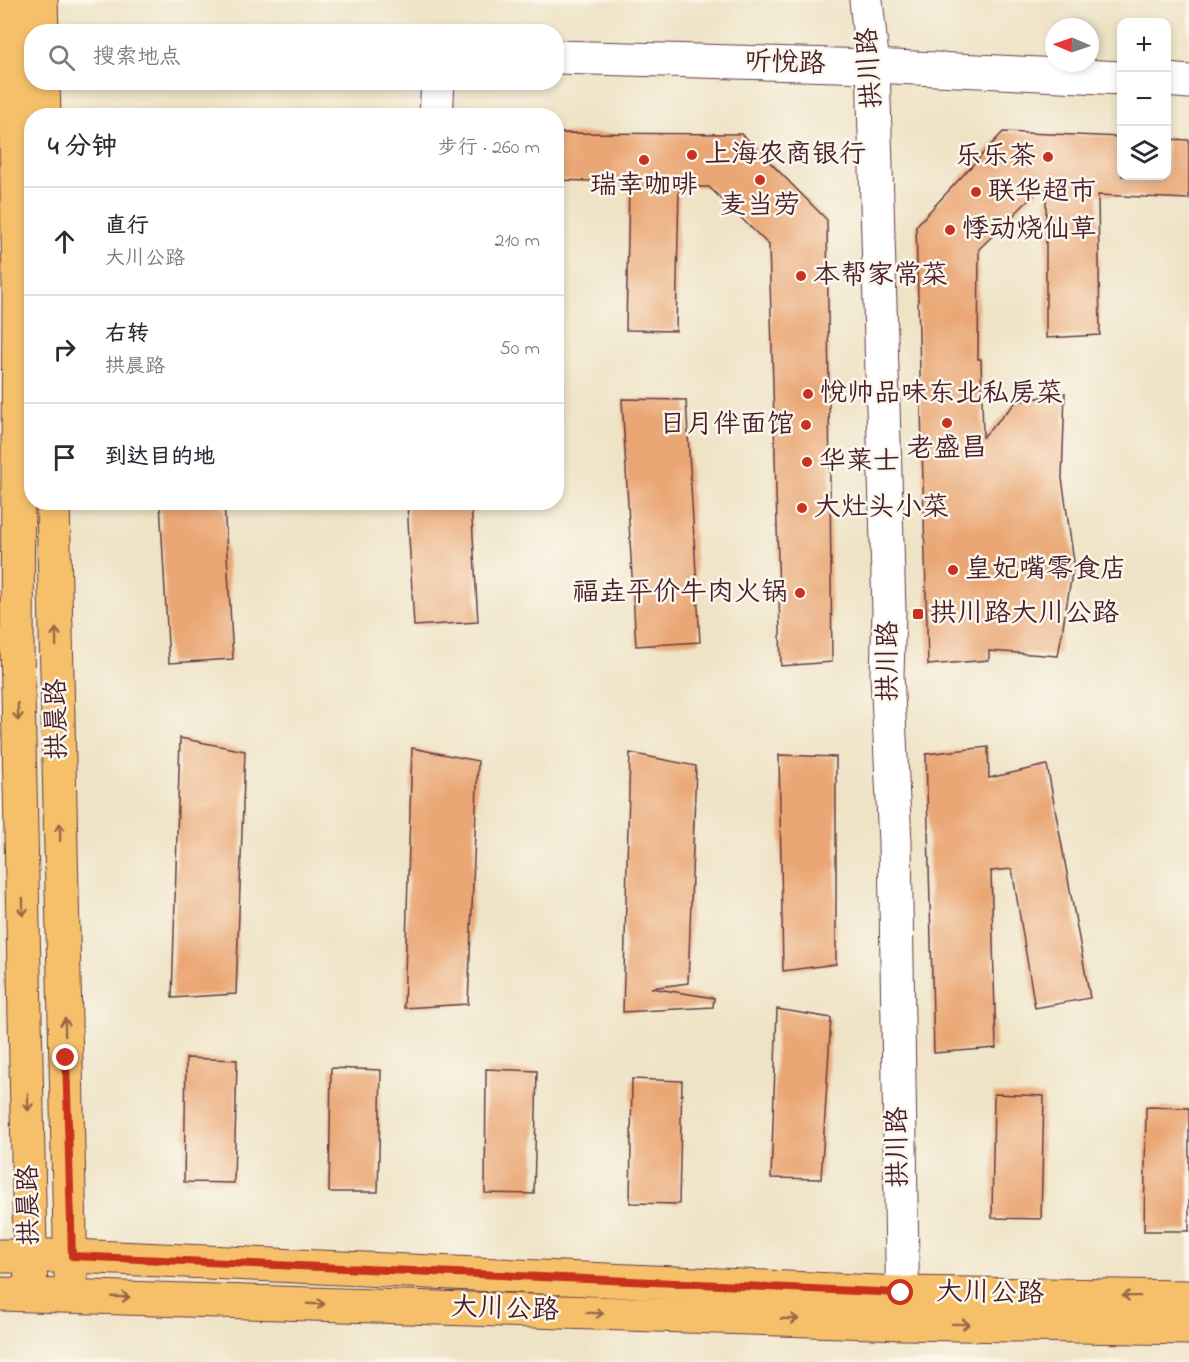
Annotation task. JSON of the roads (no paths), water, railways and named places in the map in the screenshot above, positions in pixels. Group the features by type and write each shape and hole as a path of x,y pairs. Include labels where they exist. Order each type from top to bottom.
{"main road":[{"name":"拱晨路","path":"13,0 22,41 15,1294"},
{"name":"拱晨路","path":"30,24 41,0"},
{"path":"43,90 44,108"},
{"name":"拱晨路","path":"53,510 72,1256 70,1295"},
{"name":"大川公路","path":"16,1257 72,1256 1189,1328"},
{"name":"大川公路","path":"15,1294 902,1308 1189,1297"}],"street":[{"name":"拱川路","path":"866,0 873,66 889,611 887,674 896,843 902,1308"},
{"name":"听悦路","path":"564,57 873,66 1117,78"},
{"path":"1171,80 1189,81"},
{"path":"436,108 438,90"}],"place":[{"name":"上海农商银行","path":"692,155"},
{"name":"乐乐茶","path":"1048,157"},
{"name":"瑞幸咖啡","path":"644,160"},
{"name":"麦当劳","path":"760,180"},
{"name":"联华超市","path":"976,192"},
{"name":"悸动烧仙草","path":"950,230"},
{"name":"本帮家常菜","path":"801,276"},
{"name":"悦帅品味东北私房菜","path":"808,394"},
{"name":"老盛昌","path":"947,423"},
{"name":"日月伴面馆","path":"806,425"},
{"name":"华莱士","path":"807,462"},
{"name":"大灶头小菜","path":"802,508"},
{"name":"皇妃嘴零食店","path":"953,570"},
{"name":"福垚平价牛肉火锅","path":"800,593"},
{"name":"拱川路大川公路","path":"918,614"}]}
